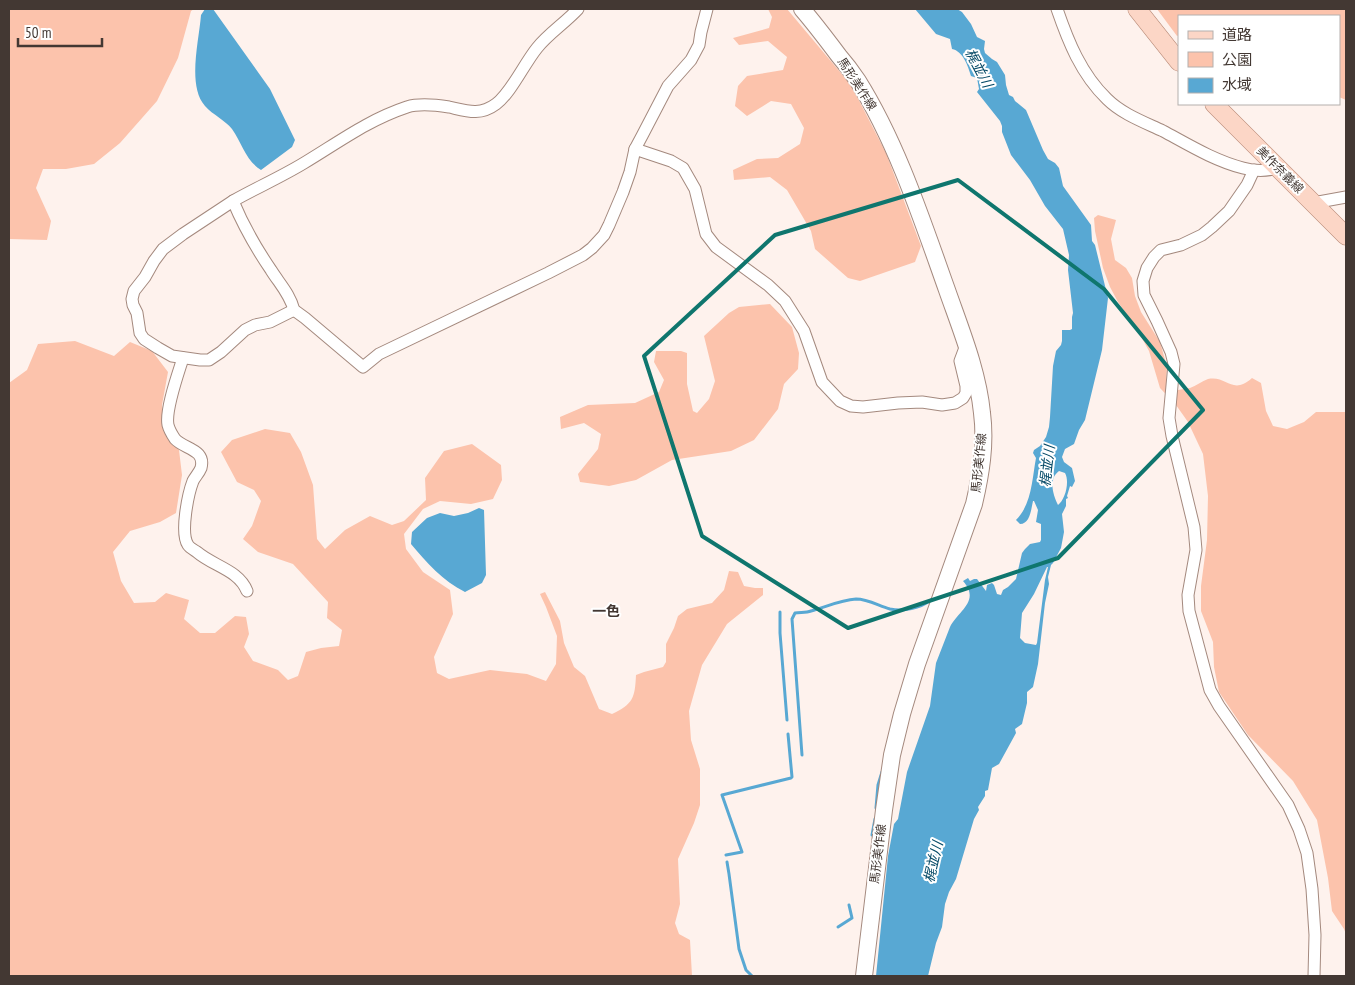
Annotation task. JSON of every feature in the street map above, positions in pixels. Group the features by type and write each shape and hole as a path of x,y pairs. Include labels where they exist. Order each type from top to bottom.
{"main road":[{"name":"馬形美作線","path":"802,9 857,80 883,127 912,194 966,345 978,383 983,415 980,478 974,504 966,531 917,664 892,755 864,976"},
{"path":"1137,9 1178,61"},
{"name":"美作奈義線","path":"1215,105 1346,236"}],"street":[{"path":"294,310 270,322 254,325 245,330 221,352 209,360 172,356 144,339 140,333 137,313 132,299 134,291 141,284 163,249 182,234 233,201 302,164 364,125 384,115 410,106 448,107 466,112 482,111 496,104 507,92 538,47 578,9"},
{"path":"233,201 241,221 292,300 294,310 363,366 379,354 583,255 592,248 604,235 609,225 630,172 635,149 668,86 691,60 699,45 707,9"},
{"path":"1057,9 1078,60 1092,82 1108,100 1125,112 1230,164 1254,170 1272,170 1277,168"},
{"path":"635,149 671,161 683,168 695,189 706,234 716,247 768,284 785,301 804,331 822,382 840,401 851,406 922,402 942,405 955,403 966,394 960,361 966,345"},
{"path":"1254,170 1247,185 1229,211 1212,227 1202,235 1161,250 1154,257 1147,268 1143,281 1144,295 1158,321 1174,364 1169,418 1194,527 1196,550 1188,595 1188,611 1210,690 1219,706 1288,805 1299,829 1307,853 1312,889 1315,934 1314,976"},
{"path":"1313,203 1346,197"},
{"path":"183,358 170,403 168,426 176,440 196,452 200,458 201,468 193,481 190,493 184,523 185,536 188,546 235,575 244,583 247,591"}],"highlighted area":[{"path":"958,180 1104,289 1203,410 1058,558 848,628 702,536 644,356 775,235"}],"green space":[{"path":"9,9 194,9 191,11 178,58 157,101 120,143 94,164 66,169 43,169 36,188 51,221 47,240 9,239"},
{"path":"768,9 787,9 851,85 886,153 921,246 915,262 860,281 848,278 815,249 811,231 787,190 770,177 734,180 733,170 757,159 778,158 800,144 804,128 791,104 771,101 747,116 735,106 738,86 747,76 783,70 787,57 768,41 739,45 733,38 769,28 772,17"},
{"path":"1157,9 1346,9 1346,100 1340,97 1340,15 1178,15 1177,36"},
{"path":"1098,215 1116,220 1111,239 1115,260 1126,268 1132,278 1135,296 1141,312 1160,342 1167,367 1166,381 1178,390 1190,388 1208,379 1239,385 1252,378 1261,383 1266,411 1273,426 1287,429 1304,422 1316,412 1346,412 1346,934 1332,911 1317,820 1293,781 1248,735 1219,692 1214,667 1213,642 1201,611 1201,586 1207,540 1208,496 1203,454 1188,422 1176,405 1160,388 1149,351 1110,287 1103,268 1095,231 1094,218"},
{"path":"770,304 792,327 799,353 798,369 784,384 778,409 754,440 731,451 672,460 636,480 609,486 580,482 578,474 598,449 601,434 584,423 561,429 560,417 588,405 635,403 659,392 664,380 654,362 656,351 681,351 687,353 687,384 693,411 697,413 709,399 715,381 704,336 729,313 739,307"},
{"path":"75,341 114,356 130,342 152,351 168,372 162,405 164,430 179,450 182,475 176,513 160,522 130,531 113,552 121,581 134,603 155,602 166,593 189,600 184,619 200,633 215,633 235,616 246,617 249,634 244,647 253,661 278,670 288,680 298,676 306,652 339,646 342,630 327,618 328,602 293,564 258,552 243,539 252,526 261,501 254,490 237,482 221,452 232,440 265,429 290,433 301,452 313,485 317,539 325,549 345,530 370,516 392,525 404,521 426,500 425,478 444,451 472,444 501,465 502,480 493,499 471,504 440,501 423,509 404,534 406,549 423,572 450,590 453,614 434,657 437,673 449,679 490,670 527,674 546,681 556,664 557,636 540,594 545,592 560,621 564,643 574,667 585,676 599,709 612,714 624,707 632,699 636,675 663,667 666,662 666,644 678,616 687,609 712,603 724,590 729,571 738,572 744,586 763,588 763,595 727,624 702,665 689,711 691,740 700,769 700,805 678,859 680,904 675,923 679,934 690,940 692,976 9,976 9,383 27,370 38,344"}],"water":[{"path":"205,9 213,9 270,89 295,140 292,147 261,170 248,157 232,129 205,106 196,87 195,63 201,15"},
{"name":"梶並川","path":"915,9 957,9 962,12 971,24 977,37 985,41 985,53 997,62 1005,75 1009,95 1026,110 1048,159 1059,168 1063,186 1091,225 1092,241 1095,245 1108,298 1102,350 1085,420 1074,444 1065,449 1062,457 1064,462 1072,468 1075,481 1072,487 1070,486 1066,506 1062,514 1064,532 1061,548 1051,565 1048,577 1049,584 1038,664 1033,687 1027,692 1027,703 1022,724 1015,729 1016,733 999,764 992,768 988,790 985,791 985,796 978,807 979,810 974,819 956,879 945,904 942,927 928,976 876,976 888,856 894,824 898,819 907,772 930,706 936,663 950,627 969,600 970,594 963,581 968,578 970,581 977,579 986,591 987,585 992,583 997,594 1001,595 1003,590 1016,579 1022,553 1030,544 1040,542 1041,540 1041,524 1036,522 1038,510 1034,501 1030,516 1026,522 1020,524 1016,520 1028,499 1036,458 1033,453 1034,450 1040,446 1046,437 1049,427 1053,366 1056,351 1062,341 1062,330 1072,329 1073,313 1068,270 1069,255 1063,229 1045,206 1030,180 1011,155 1000,121 977,92 979,89 977,78 971,76 962,56 952,49 950,39 936,34","holes":["1059,471 1065,473 1067,486 1065,495 1058,505 1054,497 1053,483","1047,567 1037,643 1036,645 1025,643 1020,638 1022,613"]},
{"path":"479,508 484,510 486,575 482,583 465,592 442,577 423,558 411,544 412,532 427,518 440,513 454,516"}],"waterway":[{"path":"802,755 792,619 795,613 809,612 839,602 856,599 869,601 890,609 901,610 917,607 931,600"},
{"path":"780,612 787,720"},
{"path":"726,855 742,852 722,795 791,778 788,734"},
{"path":"876,808 878,785 882,772"},
{"path":"872,835 875,819"},
{"path":"727,862 739,949 746,970 752,976"},
{"path":"838,927 852,918 849,905"}],"district":[{"name":"一色","path":"606,611"}]}
